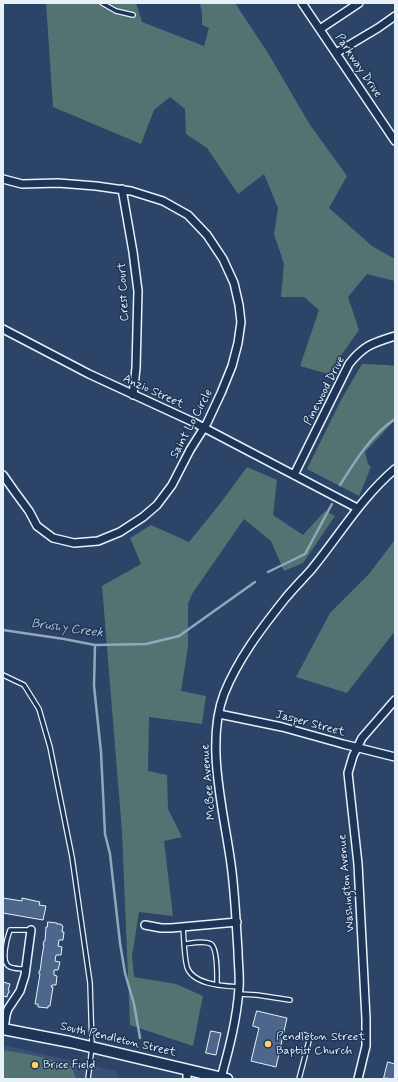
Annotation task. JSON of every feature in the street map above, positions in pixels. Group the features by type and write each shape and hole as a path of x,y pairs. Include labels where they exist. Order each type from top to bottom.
{"main road":[{"name":"South Pendleton Street","path":"4,1029 92,1047 187,1074 224,1078"}],"street":[{"name":"Parkway Drive","path":"302,3 395,141"},
{"path":"320,29 359,3"},
{"path":"336,53 395,16"},
{"name":"Saint Lo Circle","path":"3,179 22,184 65,184 122,189 163,200 188,215 207,235 223,259 234,283 241,322 238,343 232,366 221,393 204,428 190,450 172,485 157,505 143,517 120,532 98,541 74,543 53,538 37,526 29,511 3,475"},
{"name":"Crest Court","path":"122,189 138,291 136,368 133,395"},
{"name":"Anzio Street","path":"3,329 89,374 204,428 357,508"},
{"name":"Pinewood Drive","path":"294,475 350,364 358,353 371,344 395,336"},
{"name":"McBee Avenue","path":"224,1078 235,1022 239,991 237,922 231,863 220,800 217,768 216,737 219,714 224,694 248,648 285,599 334,541 357,508 381,481 395,469"},
{"name":"Washington Avenue","path":"358,1079 366,1046 366,1019 358,864 348,773 353,756 362,738 395,700"},
{"name":"Jasper Street","path":"219,714 282,727 395,757"},
{"path":"145,925 161,928 237,922"},
{"path":"4,1029 8,1009 20,991 25,975 31,930"}],"lane":[{"path":"102,3 116,10 132,15"},
{"path":"3,675 24,685 39,709 50,747 72,857 89,978 92,1047 88,1079"},
{"path":"183,926 187,967 195,978 239,991 290,1000"},
{"path":"26,969 9,967 4,958 10,930 31,930"},
{"path":"185,944 209,943 212,945 216,953 218,985"},
{"path":"299,1079 310,1037 302,1034"}],"shaded area":[{"name":"Brice Field","path":"3,1045 116,1071 120,1079 3,1079"}],"green space":[{"path":"46,3 136,3 142,22 204,46 209,28 202,25 200,3 235,3 268,53 310,125 347,176 329,208 372,246 395,259 395,281 367,274 348,297 359,330 328,374 300,366 319,310 304,297 281,297 284,264 274,234 278,208 264,174 238,194 207,148 186,134 185,109 170,97 154,110 141,144 53,107"},
{"path":"362,364 395,366 395,420 365,452 368,464 371,467 359,496 307,469 341,400"},
{"path":"247,467 277,480 273,515 303,535 325,511 335,516 303,563 284,571 271,541 244,519 192,594 188,604 188,647 181,691 206,696 202,724 149,717 148,771 167,775 168,809 182,837 164,841 173,916 139,912 132,956 134,977 176,984 203,996 193,1046 130,1025 122,832 102,586 141,564 130,538 151,525 189,542"},
{"path":"394,541 395,631 347,693 296,677 330,613 369,574"},
{"name":"Brice Field","path":"3,1050 38,1056 72,1067 76,1079 3,1079"}],"building":[{"path":"3,898 22,901 22,898 40,902 39,905 46,906 43,920 3,913"},
{"path":"48,922 61,924 63,926 62,932 64,932 63,940 59,940 58,946 62,947 61,955 56,955 55,961 60,962 58,970 54,970 54,975 57,976 56,985 52,985 51,987 53,987 50,1006 48,1006 48,1008 38,1007 38,1004 35,1004 43,945"},
{"path":"3,982 10,984 7,997 3,996"},
{"name":"Pendleton Street Baptist Church","path":"257,1011 287,1018 276,1067 251,1061 259,1028 253,1026"},
{"path":"211,1031 221,1033 216,1055 206,1053"},
{"path":"388,1062 395,1064 395,1079 384,1078"}],"waterway":[{"name":"Brushy Creek","path":"340,485 371,441 386,425 395,419"},
{"name":"Brushy Creek","path":"268,572 305,554 332,504"},
{"name":"Brushy Creek","path":"3,630 95,645 146,644 179,636 255,582"},
{"path":"95,645 94,686 101,752 105,834 110,854 120,943 125,973 134,1004 140,1038"}],"place":[{"name":"Pendleton Street Baptist Church","path":"268,1044"},
{"name":"Brice Field","path":"35,1065"}]}
